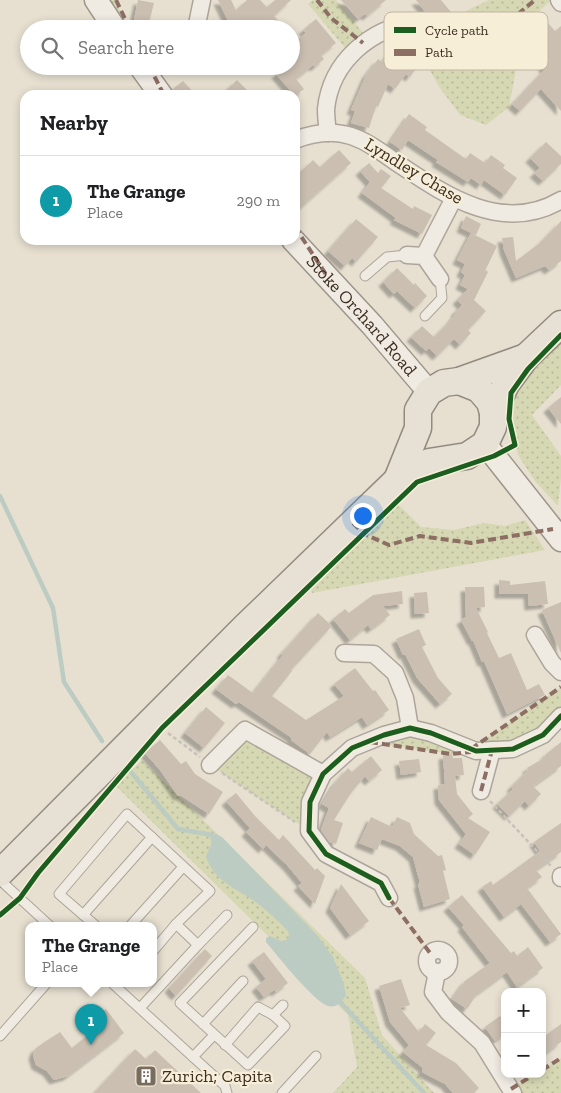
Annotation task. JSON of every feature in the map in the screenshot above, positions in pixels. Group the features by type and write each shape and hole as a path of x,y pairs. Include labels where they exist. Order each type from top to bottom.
{"main road":[{"path":"493,413 506,384 526,357 561,324"},
{"path":"396,480 418,428 418,410 429,392 444,383 459,381 526,357"},
{"path":"0,873 245,627 396,480 429,462 466,456 485,444 493,427 493,413 490,402 479,389 459,381"},
{"path":"418,428 429,446 452,457"}],"street":[{"path":"198,20 202,0"},
{"path":"100,2 110,20"},
{"path":"328,133 326,112 328,98 335,78 346,60 361,45 384,31"},
{"path":"147,75 158,90"},
{"name":"Lyndley Chase","path":"300,138 315,134 328,133 350,135 454,198 479,208 504,214 542,209 561,200"},
{"path":"424,256 454,198"},
{"name":"Stoke Orchard Road","path":"298,245 372,325 429,392"},
{"path":"407,255 424,256"},
{"path":"424,256 440,279"},
{"path":"485,444 561,540"},
{"path":"535,634 552,663 561,672"},
{"path":"344,653 374,654 394,673 405,698 410,728"},
{"path":"389,898 381,883 326,854 308,831 310,802 323,774 352,748 384,735 410,728 431,733 476,751 513,749 543,735 561,716"},
{"path":"210,765 245,730 323,774"},
{"path":"481,791 492,750"},
{"path":"437,972 433,992 448,1012 482,1043 513,1093"}],"lane":[{"path":"365,276 387,257 407,255"},
{"path":"426,316 442,298 440,279"},
{"path":"91,922 59,894 128,814 210,891 176,924 157,946"},
{"path":"83,915 152,838"},
{"path":"134,922 183,867"},
{"path":"0,880 46,922"},
{"path":"140,1008 227,915"},
{"path":"176,924 198,945"},
{"path":"225,1044 258,1007 273,1015 286,1026 248,1065 180,1003 253,928"},
{"path":"203,1024 243,981"},
{"path":"0,1036 43,987"},
{"path":"116,987 225,1086 227,1093"},
{"path":"273,1015 282,1005"},
{"path":"193,1057 214,1035"},
{"path":"282,1093 316,1056"}],"path":[{"path":"152,720 210,765 308,831"},
{"path":"481,791 561,877"}],"green space":[{"path":"96,0 115,0 125,20 109,20"},
{"path":"313,0 336,0 364,34 346,49 308,4"},
{"path":"489,0 551,0 538,12 466,12"},
{"path":"430,70 516,70 509,107 486,125 460,115"},
{"path":"561,324 561,385 532,415 561,456 558,506 535,481 518,455 506,384"},
{"path":"398,504 421,527 454,530 484,523 505,526 525,520 545,550 312,593 311,590"},
{"path":"561,687 561,716 543,735 476,751 451,754 367,742 410,728 471,749"},
{"path":"245,730 323,774 309,831 210,765"},
{"path":"142,760 365,978 382,1035 434,1093 333,1093 357,1067 348,1015 116,786"},
{"path":"561,1058 561,1093 513,1093 511,1089 529,1078 546,1078 546,1067"}],"shaded area":[{"path":"216,834 222,837 317,935 333,957 346,995 339,1004 328,1006 322,1003 305,987 266,942 266,938 270,936 281,941 286,940 289,936 288,931 262,907 225,882 214,871 206,856 212,842 210,839 212,835"}],"building":[{"path":"138,0 154,3 150,20 134,20"},
{"path":"218,0 231,0 236,10 247,0 260,0 267,7 275,0 291,0 274,16 278,20 228,20"},
{"path":"341,0 386,0 367,16 365,14 358,19"},
{"path":"416,0 441,0 451,12 425,12"},
{"path":"316,19 336,43 321,55 324,59 315,67 313,65 296,79 304,89 300,92 300,90 290,90 277,75 300,75 300,37 306,33 303,30"},
{"path":"548,23 555,31 561,26 561,111 541,89 520,111 512,104 544,70 548,70"},
{"path":"378,59 382,62 384,59 384,70 415,70 410,77 406,74 395,89 388,84 378,107 376,106 369,128 351,123 355,111 351,110 366,75"},
{"path":"237,80 247,90 226,90"},
{"path":"183,81 191,90 174,90"},
{"path":"409,114 427,127 425,130 466,159 470,153 485,163 491,155 505,165 503,168 517,178 505,195 484,180 481,185 471,178 468,182 436,162 438,160 408,140 402,150 390,142"},
{"path":"546,142 561,156 561,164 543,181 534,173 540,168 530,158"},
{"path":"339,150 351,163 300,209 300,172 313,160 320,167"},
{"path":"369,163 378,173 381,169 391,176 381,188 413,209 414,206 432,215 422,234 394,220 396,218 362,193 370,182 360,171"},
{"path":"466,216 481,224 476,235 461,228"},
{"path":"356,219 378,237 356,262 352,258 345,266 328,251"},
{"path":"561,221 561,261 549,270 545,266 516,278 504,250 502,238 513,237 516,261 540,243"},
{"path":"471,233 497,246 484,273 486,270 488,272 474,300 486,311 468,330 471,333 460,345 454,339 437,356 429,348 426,351 411,337 422,326 434,337 450,321 462,305 457,300 468,289 460,285 465,275 461,272 465,264 457,260"},
{"path":"397,268 427,296 415,308 397,291 394,294 383,282"},
{"path":"561,397 561,424 548,408"},
{"path":"499,580 510,581 510,585 545,581 548,604 529,606 528,594 499,594"},
{"path":"465,587 484,587 485,607 476,608 499,658 511,653 527,690 539,684 545,695 507,714 484,661 482,662 473,640 461,620 466,617"},
{"path":"402,591 403,604 383,606 390,615 371,629 368,625 350,640 333,619 345,609 349,613 373,595"},
{"path":"427,592 429,613 415,614 414,593"},
{"path":"561,602 561,653 542,610"},
{"path":"318,613 332,626 291,670 272,696 306,720 344,696 334,684 355,668 373,691 375,690 389,710 367,725 362,717 330,737 327,732 310,754 291,740 292,738 239,702 236,704 216,689 228,675 253,693 283,655 281,654"},
{"path":"419,629 426,645 422,647 438,678 452,694 440,704 417,678 396,639"},
{"path":"206,707 225,723 204,748 185,733"},
{"path":"160,740 181,764 186,761 195,774 223,792 209,814 180,795 178,796 160,770 145,753"},
{"path":"561,742 561,766 533,786 541,794 529,806 525,801 509,816 497,804 513,789 511,787 528,770 527,768 546,757 544,756"},
{"path":"452,754 453,758 462,758 464,775 455,776 457,794 473,814 468,818 490,832 475,855 459,844 466,834 439,800 438,785 445,784 443,755"},
{"path":"371,756 382,770 369,781 365,776 351,793 334,820 343,823 336,844 329,842 321,830 329,808 322,804 335,783 348,768 352,772"},
{"path":"419,759 421,772 401,775 399,761"},
{"path":"236,793 255,816 279,840 283,835 315,870 317,868 325,876 315,904 298,886 302,883 287,865 266,845 263,849 246,832 250,828 226,801"},
{"path":"371,817 392,827 397,817 410,823 414,834 438,856 442,855 446,870 443,871 450,899 424,907 413,857 400,846 382,839 377,850 359,843"},
{"path":"561,823 561,852 536,870 542,877 527,888 561,934 550,942 521,904 504,917 482,887 491,881 493,885 540,851 534,842"},
{"path":"341,884 369,921 350,935 330,908"},
{"path":"462,895 511,953 514,951 517,956 528,947 543,968 517,987 507,972 477,994 467,1009 452,999 465,981 490,963 462,927 464,925 448,907"},
{"path":"205,949 212,956 176,996 169,988"},
{"path":"264,952 288,983 276,992 274,990 264,997 256,987 266,979 252,961"},
{"path":"401,979 410,1005 400,1008 419,1032 425,1024 436,1033 426,1045 456,1063 479,1088 474,1093 453,1093 445,1084 422,1072 423,1068 403,1052 409,1045 390,1022 379,986"},
{"path":"106,1009 124,1033 68,1076 54,1080 47,1071 36,1065 33,1055 35,1049 60,1032 72,1048 98,1027 92,1020"},
{"path":"500,1016 501,1037 495,1041 485,1027"},
{"path":"561,1024 561,1042 546,1053 546,1035"},
{"name":"Zurich; Capita","path":"135,1049 146,1059 155,1050 201,1093 94,1093"}],"waterway":[{"path":"0,496 53,608 64,682 102,741"},
{"path":"131,772 178,829 212,835"},
{"path":"341,1003 424,1093"}],"marked path":[{"path":"116,0 126,20"},
{"path":"317,0 331,18 363,43"},
{"path":"520,12 535,0"},
{"path":"154,75 161,90"},
{"path":"300,235 327,276"},
{"path":"353,523 364,534 389,545 420,536 471,543 553,529"},
{"path":"471,749 561,687"},
{"path":"370,742 451,754 471,752"},
{"path":"481,791 492,750"},
{"path":"389,898 430,953"},
{"path":"546,1067 561,1058"},
{"path":"511,1089 529,1078"}],"cycle path":[{"path":"0,915 20,898 38,873 162,728 417,482 494,456 515,445 509,419 511,393 528,369 561,335"},
{"path":"389,898 381,883 326,854 309,831 310,802 323,774 352,748 384,735 410,728 431,733 476,751 513,749 543,735 561,716"}],"place":[{"name":"The Grange","path":"91,1045"},
{"name":"Zurich; Capita","path":"146,1076"}]}
